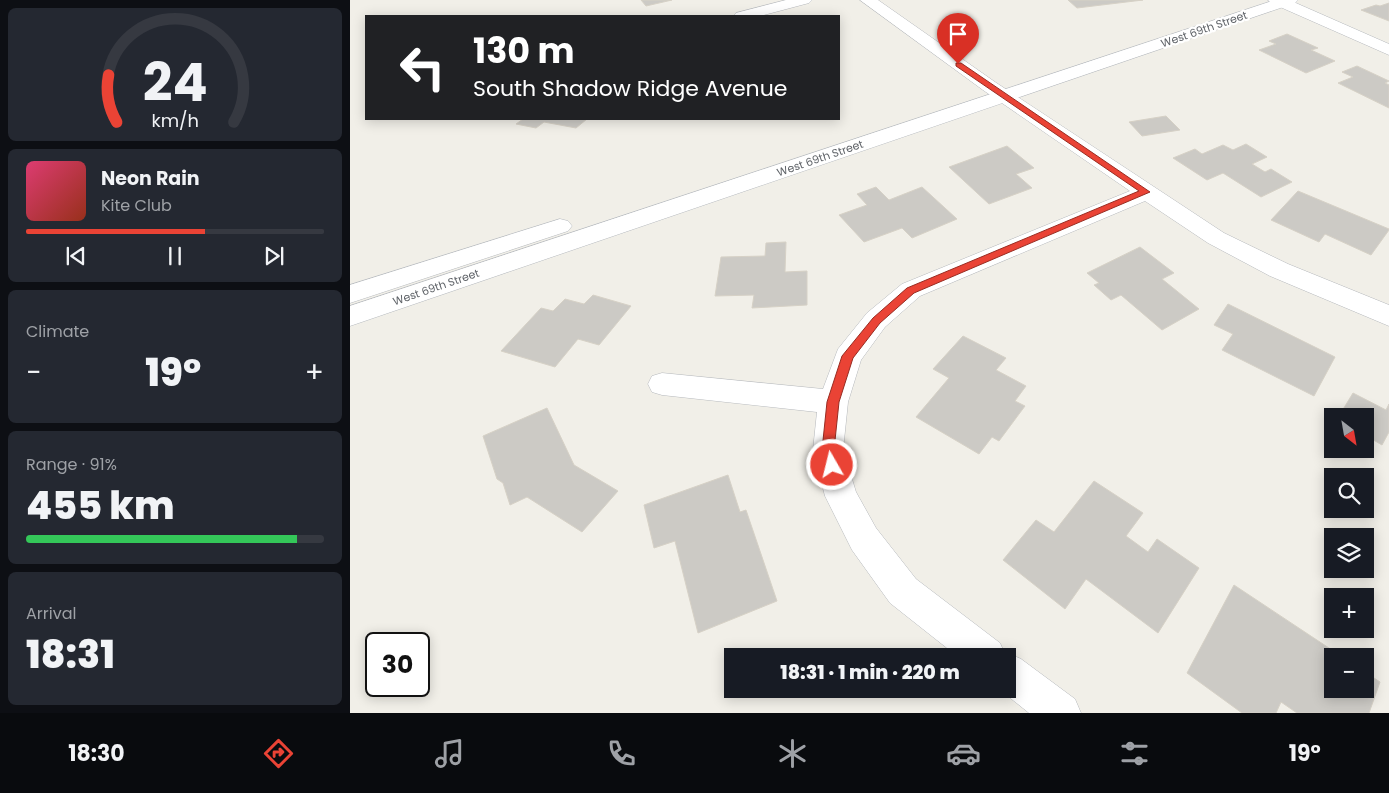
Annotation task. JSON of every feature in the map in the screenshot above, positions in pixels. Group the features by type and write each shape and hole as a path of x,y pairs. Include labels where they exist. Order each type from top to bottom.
{"main road":[{"path":"746,15 801,0"},
{"path":"868,0 996,91 1216,238 1279,270 1389,316"},
{"name":"West 69th Street","path":"350,316 996,91 1250,0"},
{"path":"1283,1 1389,50"},
{"name":"West 69th Street","path":"350,294 1283,1"},
{"path":"977,648 902,591 864,539 841,496 828,450 833,402 848,356 876,320 911,290 1146,192"},
{"path":"662,384 833,402"},
{"path":"1016,678 1062,713"}],"building":[{"path":"641,0 672,0 646,6"},
{"path":"1068,0 1143,0 1077,8"},
{"path":"1389,3 1389,21 1361,10 1376,5 1380,6"},
{"path":"1287,34 1318,48 1311,50 1335,61 1306,73 1259,50 1276,44 1269,41"},
{"path":"1357,66 1389,81 1385,83 1389,85 1389,108 1338,83 1353,77 1342,72"},
{"path":"1166,116 1180,130 1142,136 1129,122"},
{"path":"522,120 586,120 576,128 544,122 536,128 516,124"},
{"path":"1246,144 1267,157 1252,164 1265,172 1271,169 1292,182 1261,197 1223,173 1207,180 1173,158 1195,149 1202,154 1223,145 1233,150"},
{"path":"1007,146 1034,168 1016,174 1032,188 989,204 949,167"},
{"path":"876,187 889,200 922,187 957,219 912,238 902,228 864,242 839,215 867,205 857,194"},
{"path":"1298,191 1389,230 1371,255 1325,234 1319,242 1271,220"},
{"path":"786,242 785,272 807,271 807,305 752,308 754,295 715,296 721,257 765,256 766,243"},
{"path":"1140,247 1174,273 1162,279 1199,309 1162,330 1121,295 1111,300 1094,285 1099,283 1087,273"},
{"path":"593,295 631,306 599,345 578,339 555,367 501,351 541,308 553,311 565,299 584,304"},
{"path":"1228,304 1335,357 1314,396 1222,350 1233,334 1214,325"},
{"path":"963,336 1006,358 996,370 1026,386 1015,401 1025,406 999,441 992,437 979,454 916,417 949,378 933,369"},
{"path":"1353,393 1386,410 1389,404 1389,432 1382,445 1374,440 1374,408 1344,408"},
{"path":"547,408 574,465 618,491 582,532 527,497 510,505 503,483 497,479 483,436"},
{"path":"728,475 740,512 746,510 777,601 698,633 675,541 654,548 644,505"},
{"path":"1094,481 1143,513 1126,536 1148,552 1157,539 1199,568 1158,633 1086,579 1065,609 1003,560 1036,520 1054,532"},
{"path":"1234,585 1329,648 1324,648 1324,698 1374,698 1374,678 1380,682 1369,713 1297,713 1281,702 1276,713 1242,713 1187,673"}],"route":[{"path":"832,465 828,450 833,402 848,356 876,320 911,290 1146,192 958,64"}]}
